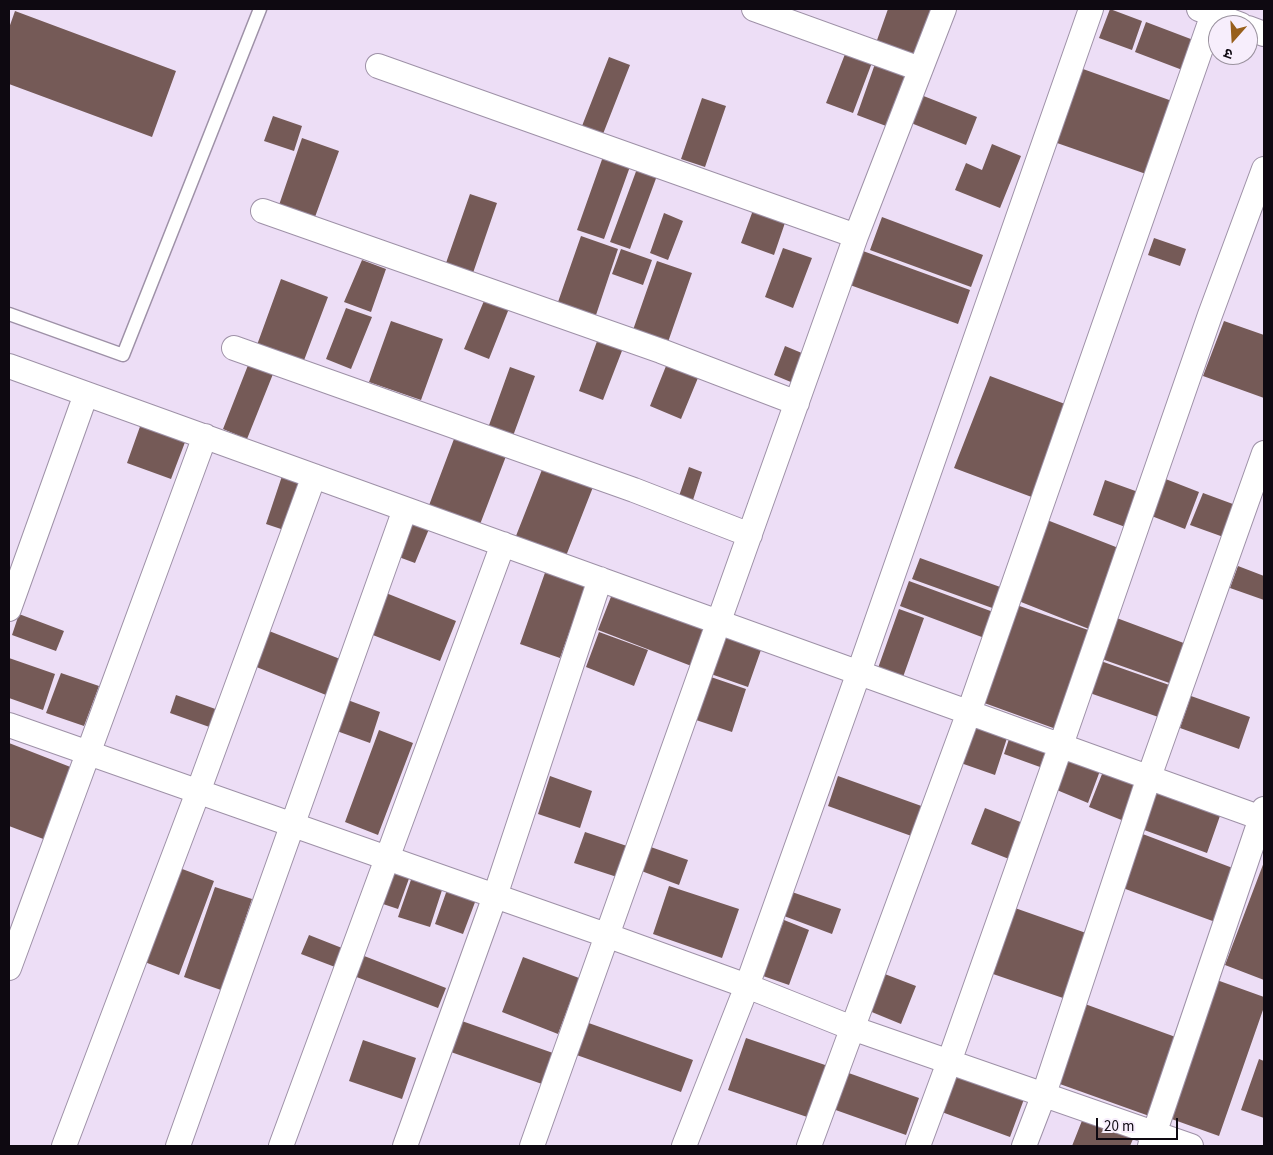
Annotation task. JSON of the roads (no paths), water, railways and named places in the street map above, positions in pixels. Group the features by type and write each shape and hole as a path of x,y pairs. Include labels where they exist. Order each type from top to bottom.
{"street":[{"path":"754,9 920,69"},
{"path":"532,1146 856,236 944,9"},
{"path":"684,1146 747,986 1091,9"},
{"path":"808,1146 969,712 1206,11"},
{"path":"378,66 856,236"},
{"path":"918,1146 950,1062 1210,315 1264,169"},
{"path":"263,211 661,351 797,403"},
{"path":"234,348 634,490 750,536"},
{"path":"9,366 1149,777 1263,815 1152,1140"},
{"path":"9,609 86,394"},
{"path":"9,968 205,436"},
{"path":"1024,1146 1044,1094 1149,777 1264,452"},
{"path":"64,1146 198,792 314,476"},
{"path":"178,1146 405,509"},
{"path":"281,1146 503,544"},
{"path":"405,1146 495,896 600,579"},
{"path":"9,726 747,986 852,1028 1044,1094 1152,1140 1191,1146"}],"lane":[{"path":"9,314 123,355 260,9"}]}
